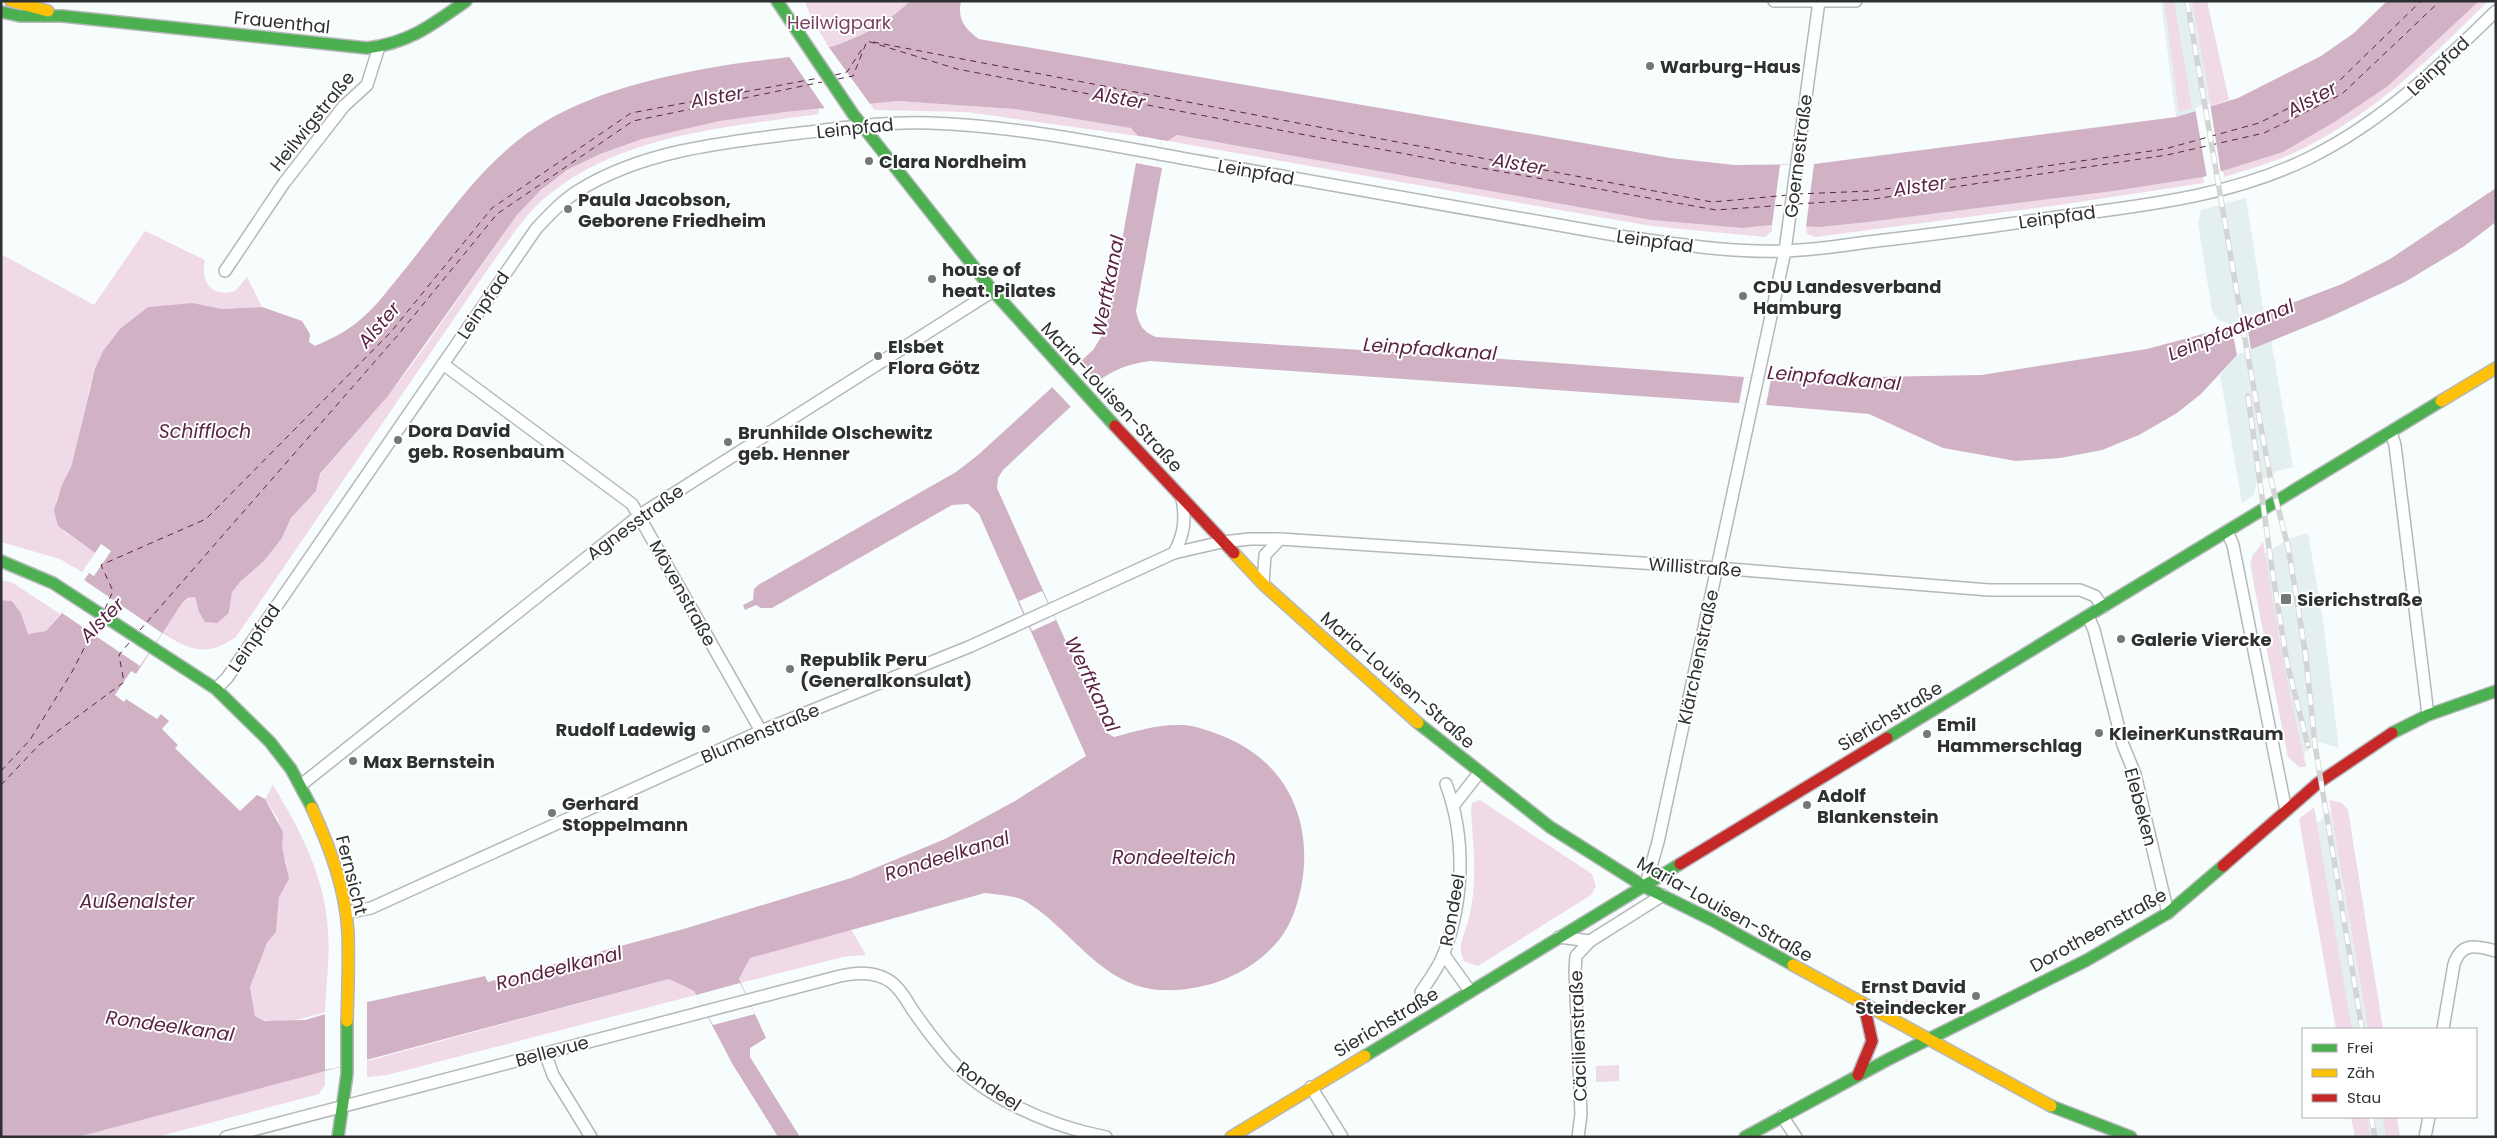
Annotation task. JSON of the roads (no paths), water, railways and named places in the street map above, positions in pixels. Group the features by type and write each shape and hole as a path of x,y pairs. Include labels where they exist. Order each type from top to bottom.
{"main road":[{"name":"Frauenthal","path":"12,1 62,16"},
{"path":"379,47 403,42 420,34 466,1"},
{"name":"Maria-Louisen-Straße","path":"777,1 806,46 862,125 993,291 1084,395 1263,584 1424,728 1550,827 1645,887 2054,1107 2131,1137"},
{"name":"Frauenthal","path":"3,9 20,16 62,16 349,47 379,47"},
{"name":"Sierichstraße","path":"1231,1137 2496,368"},
{"name":"Fernsicht","path":"1,561 35,574 73,596 216,689 270,742 301,786 317,815 331,851 346,912 349,951 348,1065 338,1137"},
{"name":"Dorotheenstraße","path":"1745,1137 1858,1075 2088,960 2168,913 2318,783 2381,739 2428,715 2496,691"},
{"path":"1858,1075 1872,1041 1864,1005"}],"street":[{"path":"1774,1 1856,1"},
{"name":"Goernestraße","path":"1785,251 1819,2"},
{"name":"Leinpfad","path":"216,689 227,678 536,229 577,192 624,170 700,148 862,125 929,122 1018,131 1159,154 1626,237 1702,247 1785,251 1922,236 2149,205 2245,183 2308,158 2371,122 2415,89 2496,11"},
{"name":"Heilwigstraße","path":"225,271 284,183 344,106 367,84 379,47"},
{"name":"Klärchenstraße","path":"1645,887 1658,842 1785,251"},
{"name":"Agnesstraße","path":"301,786 640,516 993,291"},
{"name":"Mövenstraße","path":"443,364 619,492 632,504 761,731"},
{"path":"2390,432 2395,445 2428,715"},
{"path":"1174,553 1182,538 1184,526 1182,500"},
{"path":"2227,531 2233,545 2286,811"},
{"name":"Willistraße","path":"1222,542 1250,538 1280,539 1717,568 1989,590 2080,590 2095,596 2103,607"},
{"path":"1263,584 1265,556 1280,539"},
{"name":"Blumenstraße","path":"346,912 371,908 761,731 1027,620 1174,553 1222,542"},
{"name":"Elebeken","path":"2088,616 2094,630 2123,746 2135,774 2168,913"},
{"path":"1453,806 1479,773"},
{"name":"Rondeel","path":"1421,992 1444,955 1455,912 1460,871 1453,806 1446,784"},
{"path":"1559,937 1590,941 1663,895"},
{"name":"Cäcilienstraße","path":"1578,1137 1581,1114 1575,963 1579,951 1590,941"},
{"path":"2443,1028 2454,964 2458,954 2465,947 2471,946 2496,951"},
{"name":"Rondeel","path":"1444,955 1470,990"},
{"name":"Bellevue","path":"226,1137 850,974 862,973 879,976"},
{"name":"Rondeel","path":"879,976 901,991 946,1055 972,1078 1006,1101 1034,1114 1076,1130 1106,1137"},
{"path":"545,1053 553,1075 591,1137"},
{"path":"1311,1087 1342,1137"},
{"path":"1782,1116 1796,1137"},
{"path":"2425,1137 2429,1118"}],"water":[{"path":"910,1 961,1 960,13 963,23 979,39 1670,158 1735,165 1814,164 2176,117 2238,98 2321,56 2354,33 2387,1 2479,1 2388,86 2336,121 2283,152 2203,177 2114,191 1868,222 1819,227 1772,225 1742,228 1651,220 1177,135 1168,141 1161,140 1157,167 1162,168 1136,311 1142,327 1156,337 1490,358 1771,379 1981,375 2147,349 2229,327 2342,284 2390,259 2496,188 2496,222 2463,247 2405,282 2330,317 2237,355 2201,394 2177,413 2139,435 2102,450 2060,458 2016,461 1943,448 1869,414 1150,361 1122,368 1097,382 1003,470 998,478 997,488 1107,733 1114,737 1148,728 1173,725 1187,725 1209,731 1247,748 1265,762 1280,779 1292,798 1299,819 1303,841 1304,864 1298,902 1287,928 1279,940 1255,962 1226,979 1195,988 1162,990 1141,987 1122,979 1104,968 1042,912 1025,901 1011,896 985,893 750,958 739,979 766,1038 750,1048 750,1057 800,1137 778,1137 733,1065 694,991 669,979 78,1137 1,1137 1,600 12,601 21,613 28,634 46,631 62,613 89,573 94,576 111,551 101,544 95,553 58,526 54,510 62,485 71,467 95,369 103,351 120,329 148,307 193,303 222,309 262,307 302,321 310,334 309,342 315,346 346,330 369,312 469,188 505,151 546,121 590,100 636,84 733,64 789,57 822,50 854,38 898,12","holes":["897,101 1014,109 1131,128 1138,136 1146,137 1141,164 1136,163 1106,329 1093,350 978,455 956,472 758,585 754,589 753,600 743,605 745,610 756,605 761,608 772,608 952,505 968,504 979,514 1086,756 1015,801 945,839 851,878 687,928 488,982 485,976 363,1003 305,1020 265,1021 255,1016 250,987 267,943 276,932 279,897 289,879 282,847 283,832 265,799 257,795 240,811 175,748 178,745 162,729 169,721 161,714 157,719 126,699 124,702 115,695 131,671 136,674 182,603 188,598 195,597 199,612 205,622 217,623 229,613 232,592 240,582 264,561 282,538 291,518 316,491 320,474 388,396 517,215 541,190 567,170 600,154 642,139 719,121 785,112"]}],"railway":[{"path":"2187,1 2270,476 2288,547 2306,658 2315,745 2362,1028"},
{"path":"2248,396 2287,663 2308,746"},
{"path":"2371,1118 2375,1137"}],"place":[{"name":"Warburg-Haus","path":"1650,66"},
{"name":"Clara Nordheim","path":"869,161"},
{"name":"Paula Jacobson, Geborene Friedheim","path":"568,209"},
{"name":"house of heat. Pilates","path":"932,279"},
{"name":"CDU Landesverband Hamburg","path":"1743,296"},
{"name":"Elsbet Flora Götz","path":"878,356"},
{"name":"Dora David geb. Rosenbaum","path":"398,440"},
{"name":"Brunhilde Olschewitz geb. Henner","path":"728,442"},
{"name":"Sierichstraße","path":"2286,599"},
{"name":"Galerie Viercke","path":"2121,639"},
{"name":"Republik Peru (Generalkonsulat)","path":"790,669"},
{"name":"Rudolf Ladewig","path":"706,729"},
{"name":"KleinerKunstRaum","path":"2099,733"},
{"name":"Emil Hammerschlag","path":"1927,734"},
{"name":"Max Bernstein","path":"353,761"},
{"name":"Adolf Blankenstein","path":"1807,805"},
{"name":"Gerhard Stoppelmann","path":"552,813"},
{"name":"Ernst David Steindecker","path":"1976,996"}],"park label":[{"name":"Heilwigpark","path":"839,22"}],"water label":[{"name":"Alster","path":"717,97"},
{"name":"Alster","path":"1119,98"},
{"name":"Alster","path":"2312,99"},
{"name":"Alster","path":"1519,164"},
{"name":"Alster","path":"1920,186"},
{"name":"Werftkanal","path":"1108,286"},
{"name":"Alster","path":"379,325"},
{"name":"Leinpfadkanal","path":"2231,330"},
{"name":"Leinpfadkanal","path":"1430,349"},
{"name":"Leinpfadkanal","path":"1834,378"},
{"name":"Schiffloch","path":"205,431"},
{"name":"Alster","path":"102,620"},
{"name":"Werftkanal","path":"1092,684"},
{"name":"Rondeelkanal","path":"947,856"},
{"name":"Rondeelteich","path":"1174,857"},
{"name":"Außenalster","path":"137,901"},
{"name":"Rondeelkanal","path":"559,968"},
{"name":"Rondeelkanal","path":"170,1026"}]}
